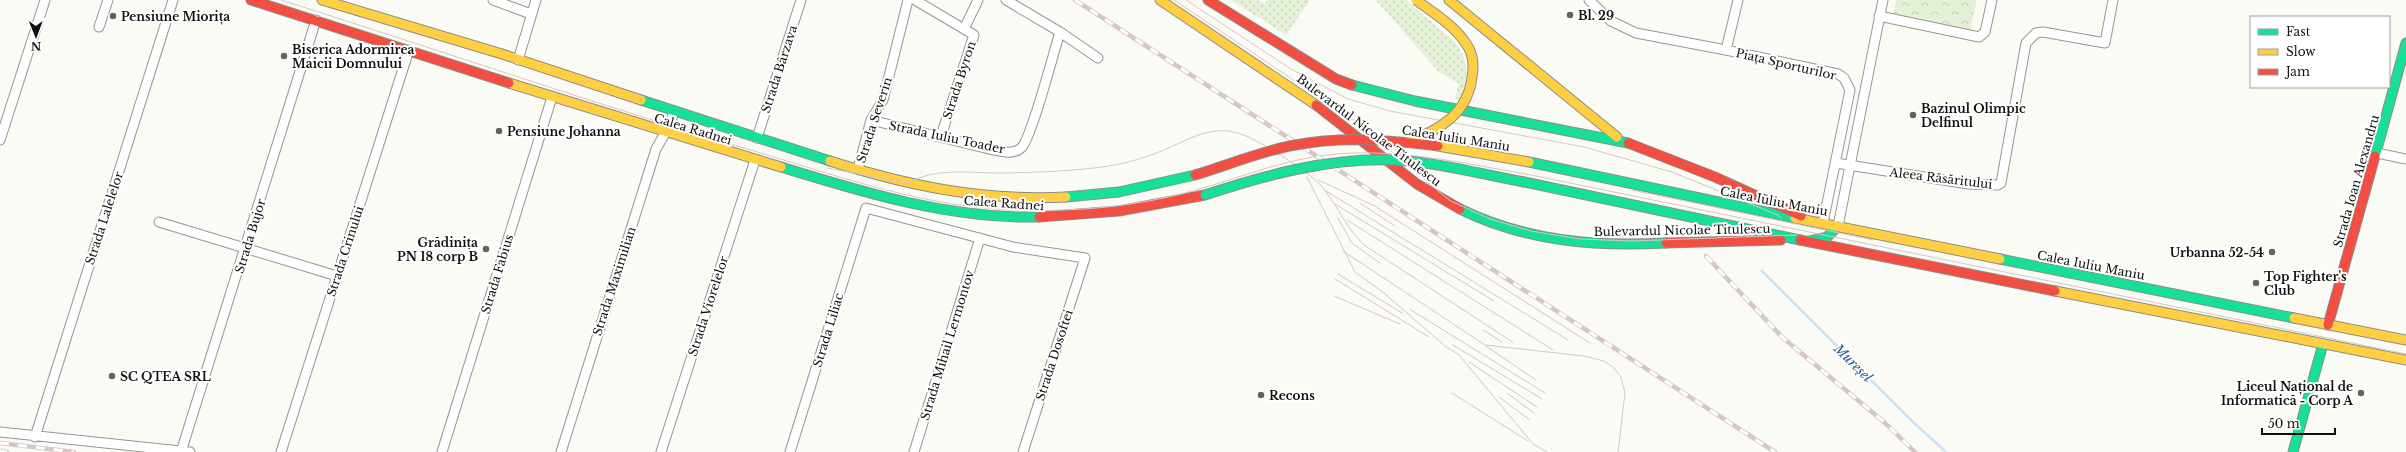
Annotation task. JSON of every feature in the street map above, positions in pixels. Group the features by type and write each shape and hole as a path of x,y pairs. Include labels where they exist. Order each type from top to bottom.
{"main road":[{"name":"Calea Radnei","path":"251,0 666,134 908,203 974,214 1063,217 1139,210 1205,194 1286,170 1365,160 1437,165 1808,241"},
{"name":"Calea Radnei","path":"322,0 518,60 757,138 858,169 930,188 986,197 1057,198 1092,196 1138,190"},
{"name":"Bulevardul Nicolae Titulescu","path":"1160,0 1286,82 1419,184 1453,206 1489,223 1545,238 1601,245 1748,239 1808,241 1827,237 1838,226"},
{"name":"Bulevardul Nicolae Titulescu","path":"1208,0 1313,66 1336,78 1359,87 1415,101 1621,140 1715,177 1811,221"},
{"path":"1409,141 1441,128 1454,117 1467,100 1473,77 1472,60 1464,42 1416,0"},
{"path":"1449,0 1596,123 1621,140"},
{"name":"Strada Ioan Alexandru","path":"2328,325 2377,153 2406,43"},
{"name":"Calea Iuliu Maniu","path":"1138,190 1195,175 1294,145 1349,139 1409,141 1528,162 1811,221 2406,340"},
{"path":"1808,241 2406,360"},
{"path":"2293,452 2323,344"}],"street":[{"path":"0,140 45,0"},
{"path":"99,27 108,0"},
{"name":"Strada Lalelelor","path":"35,437 173,0"},
{"path":"494,0 531,14"},
{"path":"518,60 536,0"},
{"name":"Strada Bârzava","path":"757,138 801,0"},
{"name":"Strada Severin","path":"858,169 871,120 883,100 908,0"},
{"path":"914,0 965,27 978,0"},
{"path":"1006,0 1060,32 1098,58"},
{"path":"1589,0 1611,21 1631,31 1726,50"},
{"name":"Piața Sporturilor","path":"1738,0 1726,50 1830,72 1844,78 1850,90 1824,223"},
{"path":"1838,226 1883,0"},
{"path":"1879,16 1979,37 1985,32 1992,0"},
{"name":"Aleea Răsăritului","path":"1850,165 1968,184 1998,185 2001,183 2026,43 2036,33 2043,32 2105,44 2113,0"},
{"name":"Strada Bujor","path":"181,452 246,249 316,20"},
{"name":"Strada Byron","path":"941,136 974,35 965,27"},
{"name":"Strada Iuliu Toader","path":"871,120 1005,152 1022,147 1029,131 1060,32"},
{"name":"Strada Crinului","path":"281,452 408,50"},
{"name":"Strada Fabius","path":"442,452 552,97"},
{"name":"Strada Maximilian","path":"561,452 656,149 666,134 674,112"},
{"path":"2377,153 2406,160"},
{"name":"Strada Viorelelor","path":"661,452 755,160"},
{"path":"1836,163 1850,165"},
{"name":"Strada Liliac","path":"790,452 866,208 980,238"},
{"path":"159,222 337,276"},
{"name":"Strada Dosoftei","path":"980,238 1046,253 1085,258 1023,452"},
{"name":"Strada Mihail Lermontov","path":"914,452 980,238"},
{"path":"0,432 35,437 190,452"}],"green space":[{"path":"1231,0 1258,0 1265,4 1268,0 1310,0 1286,35"},
{"path":"1376,0 1406,0 1455,42 1463,55 1466,69 1465,84 1460,99 1455,99 1459,84 1438,71"},
{"path":"1896,0 1977,0 1969,34 1893,17"}],"waterway":[{"name":"Mureșel","path":"1762,271 1911,420 1946,452"}],"tram line":[{"path":"281,0 576,96 852,181 884,190 951,204 1018,210 1088,209 1134,203 1180,194 1280,164 1311,157 1352,153 1378,153 1427,157 1526,174 2406,354"},
{"path":"1174,0 1359,124 1449,200 1490,219 1531,231 1580,239 1632,241 1796,235"},
{"path":"1186,0 1291,69 1348,99 1390,111 1584,147 1672,172 1778,215 1781,218"},
{"path":"827,168 909,183 932,174 956,172 1046,172 1097,168 1151,155 1201,134 1230,131 1261,143 1298,166 1318,182 1324,189 1348,225 1364,245 1514,343"},
{"path":"1307,177 1355,272 1384,293 1445,346 1459,355 1533,444 1547,452"},
{"path":"1318,180 1373,205 1590,343"},
{"path":"1632,190 1873,240"},
{"path":"1326,191 1568,340"},
{"path":"1360,203 1395,226"},
{"path":"1335,204 1494,301"},
{"path":"1338,218 1352,243 1380,263"},
{"path":"1347,220 1553,350"},
{"path":"1343,251 1485,345 1584,356 1604,361 1613,367 1621,377 1625,393 1618,452"},
{"path":"1338,274 1402,313"},
{"path":"1335,279 1429,337"},
{"path":"1334,296 1400,324"},
{"path":"1411,310 1545,393"},
{"path":"1483,330 1502,342"},
{"path":"1453,345 1542,399"},
{"path":"1486,346 1536,380"},
{"path":"1469,362 1537,407"},
{"path":"1452,393 1528,441"},
{"path":"1507,393 1534,413"},
{"path":"1499,397 1530,420"}],"railway":[{"path":"1075,0 1775,452"},
{"path":"1706,256 1782,337 1884,422 1915,452"},
{"path":"0,443 74,452"},
{"path":"0,451 7,452"}],"traffic: fast":[{"path":"2375,156 2406,43"},
{"path":"1352,85 1415,101 1628,143"},
{"path":"641,100 830,161"},
{"path":"1205,195 1297,169 1368,160 1392,160 1425,163 1524,182"},
{"path":"1529,162 1795,218"},
{"path":"781,167 876,195 940,209 973,214 1039,217"},
{"path":"1066,197 1119,192 1195,175"},
{"path":"1524,182 1800,240"},
{"path":"1460,209 1485,220 1510,228 1561,240 1613,244 1666,243"},
{"path":"1809,241 1827,237 1838,226"},
{"path":"2000,259 2294,318"},
{"path":"2293,452 2323,344"}],"traffic: slow":[{"path":"322,0 502,54 641,100"},
{"path":"1160,0 1316,105"},
{"path":"1409,141 1442,125 1451,118 1465,101 1469,90 1473,69 1471,52 1462,38 1444,20 1416,0"},
{"path":"1449,0 1617,137"},
{"path":"509,83 781,167"},
{"path":"1438,146 1529,162"},
{"path":"830,161 888,178 946,190 1004,197 1066,197"},
{"path":"1795,218 2000,259"},
{"path":"2055,291 2406,360"},
{"path":"2294,318 2406,340"}],"traffic: jam":[{"path":"251,0 509,83"},
{"path":"1208,0 1336,79 1352,85"},
{"path":"1316,105 1417,184 1460,209"},
{"path":"1195,175 1270,151 1313,142 1366,140 1438,146"},
{"path":"1628,143 1715,177 1801,216"},
{"path":"2328,325 2375,156"},
{"path":"1039,217 1119,211 1205,195"},
{"path":"1666,243 1781,240"},
{"path":"1800,240 2055,291"}],"place":[{"name":"Bl. 29","path":"1570,15"},
{"name":"Pensiune Miorița","path":"113,16"},
{"name":"Biserica Adormirea Maicii Domnului","path":"284,56"},
{"name":"Bazinul Olimpic Delfinul","path":"1913,115"},
{"name":"Pensiune Johanna","path":"499,131"},
{"name":"Grădinița PN 18 corp B","path":"486,249"},
{"name":"Urbanna 52-54","path":"2272,252"},
{"name":"Top Fighter's Club","path":"2256,283"},
{"name":"SC QTEA SRL","path":"112,376"},
{"name":"Liceul Național de Informatică - Corp A","path":"2361,393"},
{"name":"Recons","path":"1261,395"}]}
